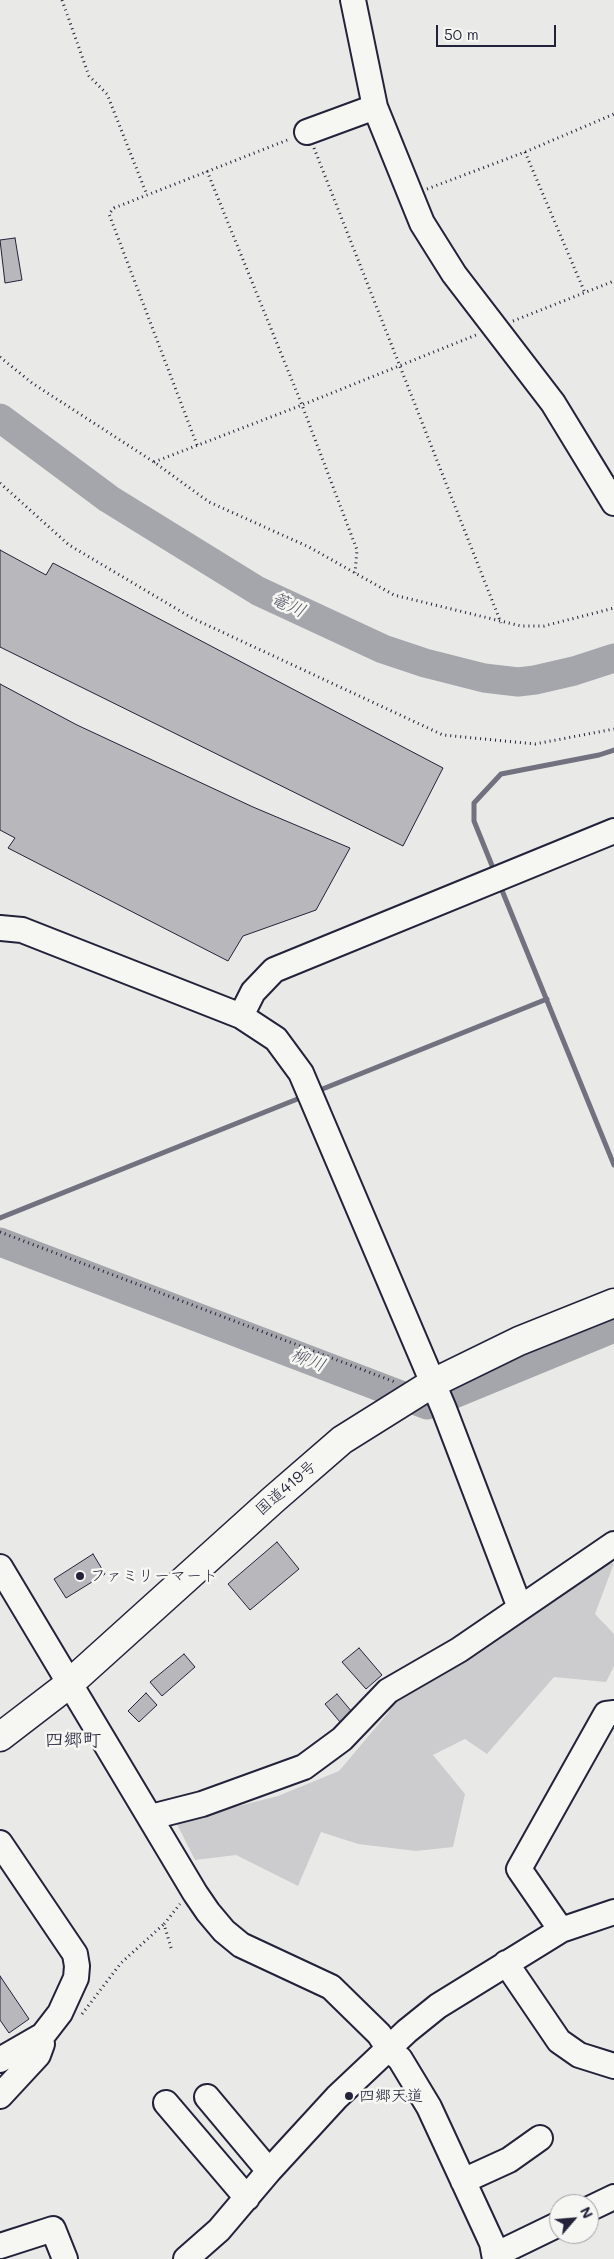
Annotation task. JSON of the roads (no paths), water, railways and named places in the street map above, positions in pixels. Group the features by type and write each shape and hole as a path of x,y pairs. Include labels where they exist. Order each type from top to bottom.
{"highway":[{"name":"国道419号","path":"0,1737 69,1684 342,1440 426,1388 519,1341 614,1302"}],"street":[{"path":"353,0 375,107 422,223 454,274 553,403 614,503"},
{"path":"308,132 375,107"},
{"path":"241,1016 253,992 274,970 614,831"},
{"path":"0,928 22,930 241,1016 276,1039 301,1073 426,1388 444,1409 520,1608"},
{"path":"151,1817 202,1804 304,1768 342,1739 388,1691 459,1650 614,1544"},
{"path":"0,1567 151,1817 194,1892 224,1931 241,1946 331,1987 379,2034 389,2049 400,2059 416,2085 463,2181 492,2243 495,2257 549,2229"},
{"path":"560,1930 519,1869 606,1714 614,1713"},
{"path":"0,1843 75,1954 77,1966 72,1987 60,2013 40,2037 0,2060"},
{"path":"186,2259 219,2230 269,2171 337,2097 438,2006 560,1930 614,1912"},
{"path":"506,1963 559,2040 579,2055 614,2066"},
{"path":"0,2096 38,2054 42,2044 40,2037"},
{"path":"207,2098 269,2171"},
{"path":"166,2103 247,2198"},
{"path":"463,2181 509,2160 540,2138"},
{"path":"599,2204 614,2197"},
{"path":"0,2246 53,2229 66,2259"}],"waterway":[{"name":"篭川","path":"0,418 109,499 258,591 383,649 425,663 484,678 518,682 574,671 614,658"},
{"path":"495,873 474,821 474,803 501,774 599,755 614,750"},
{"path":"499,883 614,1165"},
{"path":"315,1092 547,999"},
{"path":"0,1218 305,1096"},
{"name":"柳川","path":"0,1242 427,1405 614,1328"}],"place":[{"name":"ファミリーマート","path":"80,1576"},
{"name":"四郷天道","path":"349,2096"}],"district":[{"name":"四郷町","path":"73,1740"}]}
